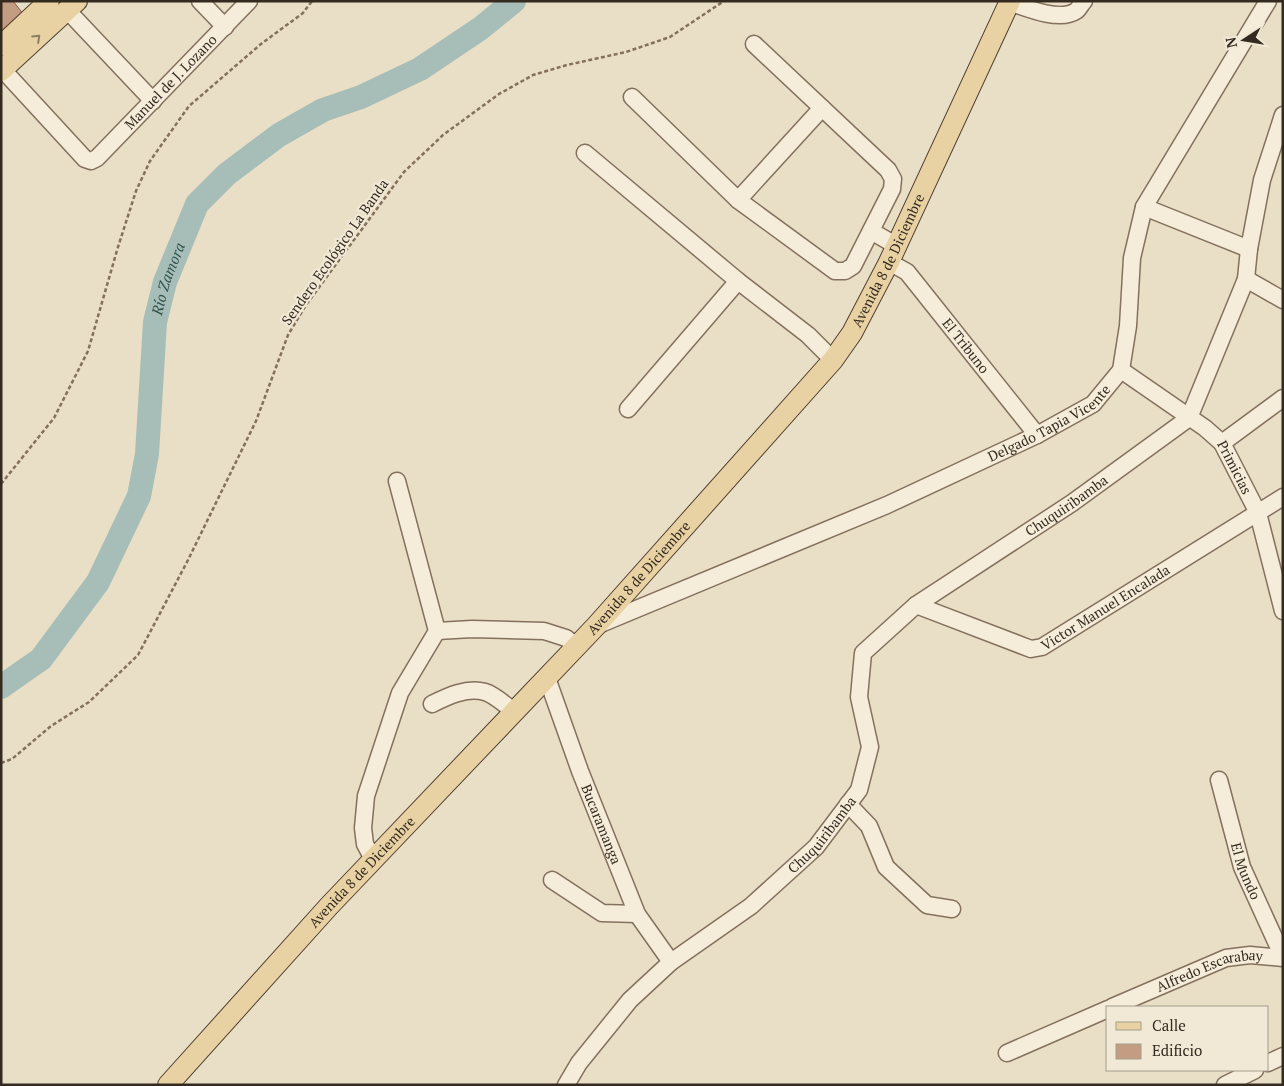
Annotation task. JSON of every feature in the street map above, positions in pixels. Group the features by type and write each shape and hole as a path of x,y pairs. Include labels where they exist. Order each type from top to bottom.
{"main road":[{"path":"1,46 49,1"},
{"name":"Avenida 8 de Diciembre","path":"168,1085 373,859 596,626 833,360 852,333 893,254 1009,2"},
{"path":"2,70 72,6"}],"street":[{"path":"200,1 225,26"},
{"name":"Manuel de J. Lozano","path":"2,70 85,159 91,161 97,158 249,1"},
{"path":"1009,2 1042,7 1058,15 1076,11 1084,1"},
{"name":"Delgado Tapia Vicente","path":"596,626 887,505 1037,435 1093,404 1121,370 1128,326 1132,258 1144,206 1268,1"},
{"path":"72,6 153,101"},
{"path":"632,97 738,200 835,271 845,270 853,266 892,189 893,179 888,170 754,44"},
{"path":"738,200 822,108"},
{"path":"1189,418 1246,279 1249,250 1262,180 1281,124"},
{"path":"586,153 738,281 808,335 833,360"},
{"path":"1144,206 1249,250"},
{"name":"El Tribuno","path":"871,231 893,254 1037,435"},
{"path":"1246,279 1283,300"},
{"path":"628,409 738,281"},
{"name":"Primicias","path":"1121,370 1205,428 1222,443 1258,514 1282,602"},
{"path":"1222,443 1283,398"},
{"name":"Chuquiribamba","path":"566,1085 579,1064 630,1000 671,962 751,906 816,846 859,790 870,747 859,697 863,653 916,605 1072,503 1189,418"},
{"path":"373,859 365,844 363,828 366,796 400,693 437,631 397,481"},
{"name":"Victor Manuel Encalada","path":"916,605 1031,649 1042,647 1283,497"},
{"path":"437,631 544,631 566,638 576,646"},
{"name":"Bucaramanga","path":"547,678 580,772 636,914 671,962"},
{"path":"432,704 465,691 485,692 514,712"},
{"name":"El Mundo","path":"1218,780 1242,867 1283,957"},
{"path":"848,804 869,826 886,867 927,905 952,909"},
{"path":"552,880 602,913 636,914"},
{"name":"Alfredo Escarabay","path":"1114,1006 1226,958 1250,955 1283,957"},
{"path":"1007,1053 1106,1010"},
{"path":"1269,1063 1283,1056"},
{"path":"1224,1085 1253,1071"}],"path":[{"path":"1,484 54,418 88,351 136,191 150,161 189,106 260,44 303,12 312,1"},
{"name":"Sendero Ecológico La Banda","path":"1,763 12,759 51,726 89,702 138,655 188,560 256,421 288,334 306,305 404,172 443,135 499,94 533,75 567,65 626,52 670,37 724,1"}],"building":[{"path":"1,1 13,1 24,15 1,36"}],"waterway":[{"name":"Río Zamora","path":"1,687 41,659 98,582 139,496 147,454 155,322 165,282 197,204 227,174 279,135 323,110 361,97 420,69 481,28 514,1"}]}
